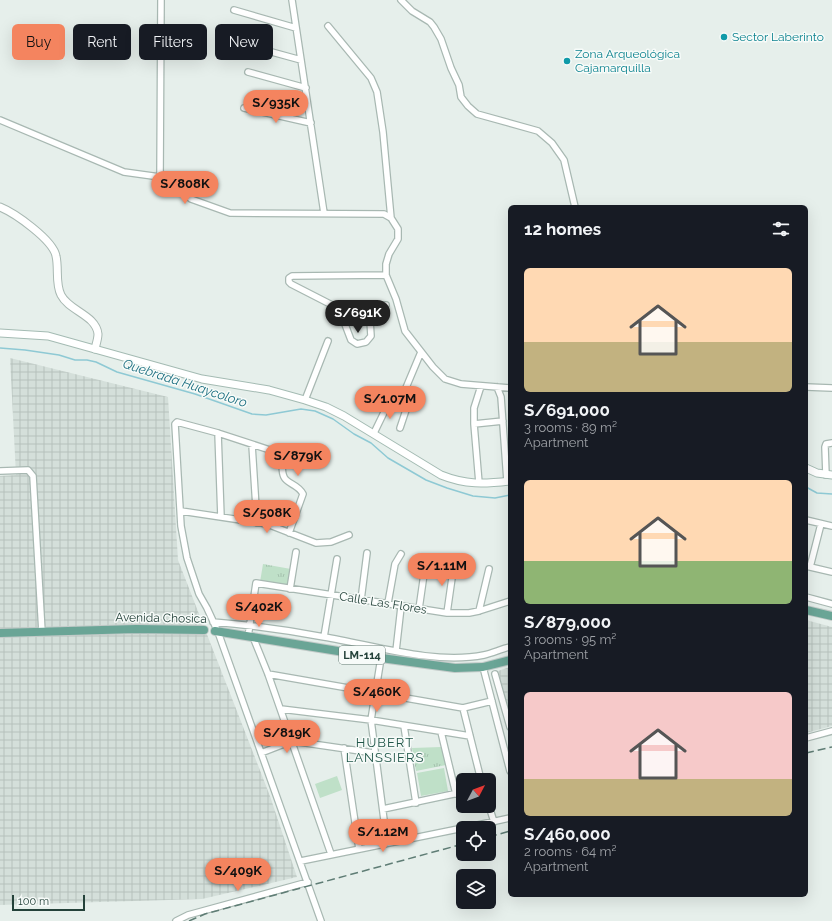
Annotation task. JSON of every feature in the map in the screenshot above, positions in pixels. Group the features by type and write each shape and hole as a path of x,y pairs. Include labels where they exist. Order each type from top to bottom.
{"main road":[{"path":"0,207 16,215 30,226 54,250 58,268 58,289 61,296 67,303 92,321 98,335 94,349"},
{"path":"0,333 48,336 202,379 269,390 304,400 326,407 344,416 441,475 463,482 479,483 508,481"},
{"path":"808,469 817,473 829,475"},
{"path":"808,610 832,616"},
{"name":"Avenida Chosica","path":"0,633 136,629 204,630 455,668 483,667 508,661"}],"street":[{"path":"160,177 161,0"},
{"path":"292,0 324,213"},
{"path":"401,0 412,12 430,22 434,27 441,39 451,68 459,85 461,97 468,106 477,114 538,131 552,142 564,160 575,205"},
{"path":"234,10 296,28"},
{"path":"328,26 371,78 377,92 383,132 390,218"},
{"path":"273,52 301,60"},
{"path":"248,72 306,88"},
{"path":"244,108 311,123"},
{"path":"0,120 124,172 160,177 175,184 191,199 230,213 384,214 390,218 398,228 398,238 389,254 386,264 386,275 396,299 405,332 433,367 445,379 461,384 508,388"},
{"path":"386,275 292,276 289,278 289,282 292,284 332,305 386,304"},
{"path":"338,306 351,340 357,344 366,342 371,336 369,305"},
{"path":"304,400 328,341"},
{"path":"400,402 421,352"},
{"path":"479,483 474,408 481,386"},
{"path":"497,387 501,397 503,429 508,459"},
{"path":"808,387 832,388"},
{"path":"374,433 390,400 408,404 400,428"},
{"path":"474,424 503,421"},
{"path":"289,533 303,494 300,488 285,480 283,476 282,460 278,453 180,422 175,424 181,526 187,558 199,594 213,622 301,861 321,921"},
{"path":"503,429 508,428"},
{"path":"218,433 221,517"},
{"path":"829,475 825,447 826,444 832,443"},
{"path":"252,445 257,523"},
{"path":"0,471 28,470 33,476 42,632"},
{"path":"180,511 267,524 316,543 331,542 349,535"},
{"path":"808,521 832,526"},
{"path":"821,524 808,567 832,572"},
{"path":"290,589 296,552"},
{"path":"361,600 367,553"},
{"path":"388,603 395,564 401,554"},
{"path":"324,637 336,559"},
{"path":"419,609 426,560"},
{"path":"448,613 454,564"},
{"path":"479,611 489,569"},
{"name":"Calle Las Flores","path":"250,625 256,583 331,596 388,603 401,607 448,613 469,613 508,602"},
{"path":"808,598 832,604"},
{"path":"396,651 401,607"},
{"path":"213,622 250,625 396,651 452,657 484,655 508,648"},
{"path":"250,625 251,637 268,674 281,709 331,854"},
{"path":"381,658 371,720 374,753 387,843"},
{"path":"483,667 508,763"},
{"path":"268,674 464,708 492,701"},
{"path":"495,674 508,720"},
{"path":"464,708 479,773"},
{"path":"281,709 371,720 470,736"},
{"path":"404,726 416,803"},
{"path":"808,737 832,731"},
{"path":"383,809 456,794 441,732"},
{"path":"261,753 292,741 374,753"},
{"path":"344,748 359,849"},
{"path":"496,822 508,818"},
{"path":"301,861 456,830"},
{"path":"176,921 188,915 308,882"}],"shaded area":[{"path":"10,358 168,397 178,560 270,796 297,877 202,899 0,905 0,476 16,475"},
{"path":"808,621 832,627 832,726 808,732"},
{"path":"508,668 508,707 498,671"}],"green space":[{"path":"263,564 291,569 288,587 260,582"},
{"path":"441,747 446,765 416,771 412,748"},
{"path":"444,768 448,791 421,796 417,773"},
{"path":"337,776 342,790 320,798 315,784"}],"waterway":[{"name":"Quebrada Huaycoloro","path":"0,348 25,350 59,355 75,360 96,362 117,372 195,394 252,414 266,415 301,409 315,411 333,419 354,434 371,443 388,458 426,480 473,496 495,498 508,495"},
{"name":"Quebrada Huaycoloro","path":"808,488 817,493 832,494"}],"railway":[{"path":"808,753 832,747"},
{"path":"496,835 508,832"},
{"path":"189,921 205,914 456,846"}],"place":[{"name":"Sector Laberinto","path":"724,37"},
{"name":"Zona Arqueológica Cajamarquilla","path":"567,61"}],"district":[{"name":"HUBERT LANSSIERS","path":"385,750"}]}
